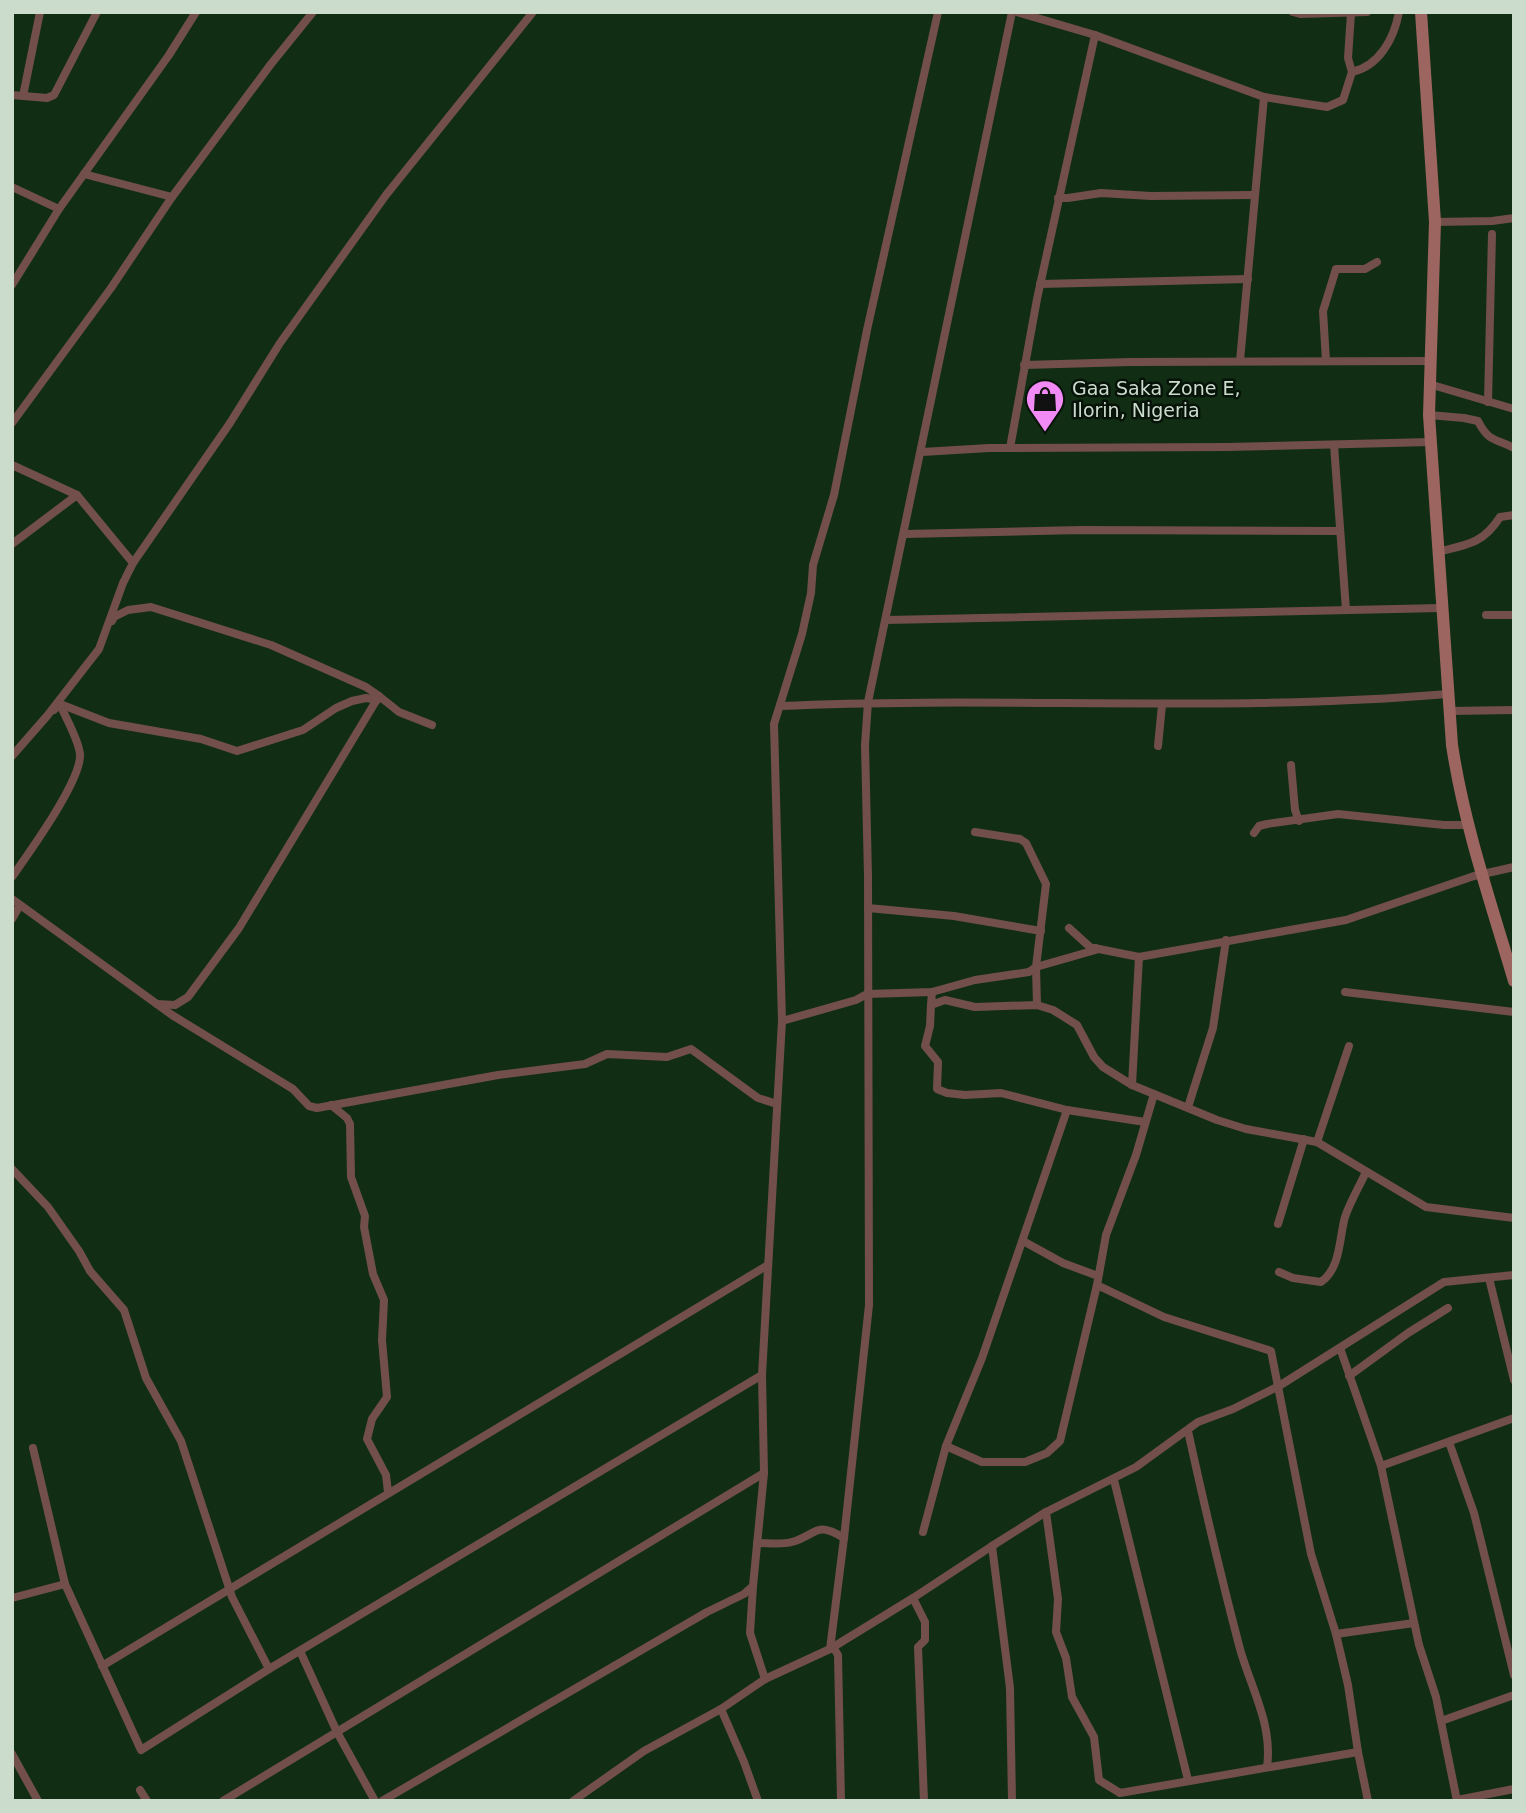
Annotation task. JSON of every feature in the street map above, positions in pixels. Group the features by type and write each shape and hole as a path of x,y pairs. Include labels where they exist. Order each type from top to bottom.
{"street":[{"path":"23,96 40,12"},
{"path":"12,96 54,96 97,12"},
{"path":"12,285 59,209 169,55 196,12"},
{"path":"12,423 111,288 172,197 313,12"},
{"path":"99,649 133,563 230,423 280,343 386,195 533,12"},
{"path":"765,1679 750,1633 764,1473 762,1375 782,1021 774,724 802,634 811,593 813,565 834,495 867,330 938,12"},
{"path":"831,1648 869,1305 865,745 868,702 1014,12 1095,35 1264,97 1327,107 1343,100 1352,72 1348,58 1351,13"},
{"path":"1293,12 1367,12"},
{"path":"1352,72 1363,70 1374,63 1387,47 1397,25 1399,12"},
{"path":"1421,12 1435,222 1429,415 1449,711 1456,774 1514,981"},
{"path":"1010,448 1040,284 1095,35"},
{"path":"1240,361 1264,97"},
{"path":"84,174 172,197"},
{"path":"12,187 59,209"},
{"path":"1058,198 1101,193 1151,197 1254,195"},
{"path":"1435,222 1514,218"},
{"path":"1488,402 1492,234"},
{"path":"1326,361 1323,311 1336,269 1365,269 1377,262"},
{"path":"1040,284 1248,279"},
{"path":"1024,365 1430,361"},
{"path":"1429,384 1514,409"},
{"path":"1429,415 1478,421 1485,434 1498,443 1514,448"},
{"path":"922,452 1010,448 1431,442"},
{"path":"1334,445 1346,610"},
{"path":"12,465 77,495 133,563"},
{"path":"12,544 77,495"},
{"path":"1437,552 1466,545 1483,537 1500,516 1514,515"},
{"path":"905,534 1081,530 1340,531"},
{"path":"12,756 99,649 114,617 128,610 151,607 271,645 366,687 399,712 432,725"},
{"path":"886,620 1441,608"},
{"path":"1486,615 1514,615"},
{"path":"780,706 868,702 1162,705 1303,703 1448,694"},
{"path":"60,704 109,723 201,739 237,751 303,730 336,708 352,701 378,698"},
{"path":"157,1004 175,1005 188,997 239,928 378,698"},
{"path":"47,716 60,704"},
{"path":"12,877 48,825 78,768 80,751 60,704"},
{"path":"1158,746 1162,705"},
{"path":"1449,711 1514,710"},
{"path":"1291,765 1298,821"},
{"path":"1254,833 1259,826 1267,824 1338,814 1469,825"},
{"path":"975,832 1020,839 1030,847 1047,888 1036,967 1037,1005"},
{"path":"1069,928 1091,948 1139,957 1346,920 1483,873 1514,867"},
{"path":"12,898 157,1004 293,1089 309,1106 317,1108 498,1075 585,1064 607,1054 667,1057 691,1049 758,1098 777,1104"},
{"path":"12,919 20,905"},
{"path":"868,908 954,916 1041,932"},
{"path":"1188,1107 1213,1028 1226,940"},
{"path":"782,1021 856,1000 867,994 932,992 975,980 1029,971 1099,949"},
{"path":"1132,1085 1139,957"},
{"path":"932,992 930,1026 925,1046 938,1062 937,1089 965,1095 1001,1093 1068,1110 1145,1122"},
{"path":"1345,992 1514,1012"},
{"path":"931,1004 945,1000 975,1007 1037,1005 1061,1013 1077,1025 1099,1063 1132,1085 1246,1129 1317,1142 1426,1207 1514,1218"},
{"path":"1317,1142 1349,1046"},
{"path":"946,1446 982,1462 1032,1460 1057,1445 1106,1235 1136,1155 1154,1094"},
{"path":"331,1105 347,1118 350,1124 351,1177 365,1216 364,1227 373,1274 384,1300 382,1340 387,1397 372,1419 367,1440 386,1475 388,1492"},
{"path":"923,1532 946,1446 982,1358 1068,1110"},
{"path":"1278,1224 1304,1139"},
{"path":"12,1169 48,1207 90,1270 124,1310 146,1378 181,1441 229,1588 269,1670"},
{"path":"1279,1272 1293,1278 1321,1282 1328,1278 1339,1249 1346,1216 1366,1172"},
{"path":"1023,1241 1164,1317 1271,1351 1311,1554 1336,1634 1348,1685 1368,1801"},
{"path":"102,1666 768,1265"},
{"path":"573,1801 644,1751 721,1709 765,1679 831,1648 1046,1512 1136,1467 1198,1422 1233,1409 1279,1386 1444,1282 1514,1275"},
{"path":"1489,1278 1514,1380"},
{"path":"1349,1376 1448,1308"},
{"path":"1340,1348 1381,1466 1414,1623 1436,1697 1457,1800 1514,1789"},
{"path":"33,1448 65,1584 141,1750 300,1651 762,1375"},
{"path":"1381,1466 1514,1418"},
{"path":"1188,1431 1241,1652 1262,1707 1269,1755 1267,1767"},
{"path":"1448,1442 1475,1513 1514,1675"},
{"path":"223,1801 764,1473"},
{"path":"1114,1480 1188,1780"},
{"path":"1046,1512 1058,1599 1056,1633 1066,1658 1072,1697 1094,1737 1099,1780 1120,1793 1358,1752"},
{"path":"757,1543 791,1543 817,1529 834,1532 844,1538"},
{"path":"992,1546 1010,1688 1012,1801"},
{"path":"12,1598 65,1584"},
{"path":"382,1801 707,1612 744,1594 753,1586"},
{"path":"913,1598 925,1622 925,1640 918,1647 924,1801"},
{"path":"1336,1634 1414,1623"},
{"path":"831,1648 838,1655 841,1801"},
{"path":"300,1651 337,1732 375,1801"},
{"path":"1441,1721 1514,1695"},
{"path":"721,1709 758,1801"},
{"path":"12,1754 38,1801"},
{"path":"140,1790 147,1801"}],"place":[{"name":"Gaa Saka Zone E, Ilorin, Nigeria","path":"1045,433"}]}
